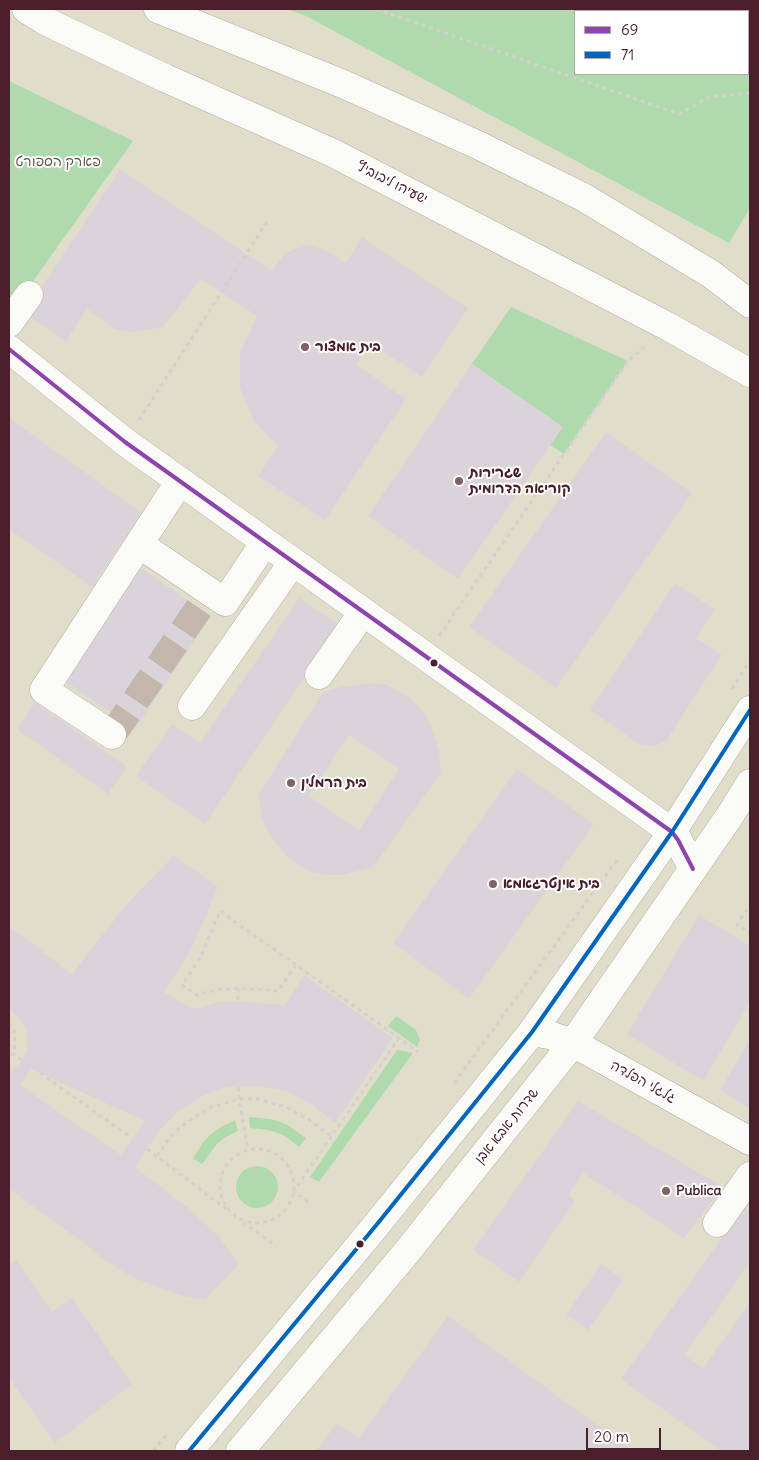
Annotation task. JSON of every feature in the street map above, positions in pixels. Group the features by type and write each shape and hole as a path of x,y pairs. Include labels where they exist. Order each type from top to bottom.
{"main road":[{"name":"ישעיהו ליבוביץ","path":"26,9 165,78 333,153 669,327 750,373"},
{"path":"158,9 343,84 513,162 583,197 711,274 750,304"},
{"path":"9,323 29,295"},
{"path":"9,349 125,442 672,832 693,869"},
{"path":"112,735 44,690 180,481"},
{"path":"139,544 225,602 266,542"},
{"path":"192,706 293,562"},
{"path":"319,675 363,612"},
{"path":"196,1447 532,1032 672,832 750,710"},
{"name":"שדרות אבא אבן","path":"240,1451 406,1253 573,1043 750,783"},
{"name":"גלגלי הפלדה","path":"532,1032 549,1035 573,1043 750,1141"},
{"path":"717,1223 750,1176"}],"path":[{"path":"376,9 679,114 709,97 750,94"},
{"path":"125,442 268,220"},
{"path":"438,638 628,361 669,327"},
{"path":"451,1087 620,856"},
{"path":"746,909 737,925 750,933"},
{"path":"296,965 278,991 238,988 219,989 197,995 182,985 201,956 220,911 399,1038 418,1052"},
{"path":"238,988 238,1002"},
{"path":"9,1023 15,1035 15,1044 9,1057"},
{"path":"294,1191 399,1038"},
{"path":"12,1053 22,1060"},
{"path":"40,1073 132,1138"},
{"path":"238,1087 248,1150"},
{"path":"157,1156 171,1136 183,1125 209,1108 239,1099 256,1098 286,1107 309,1120 331,1136"},
{"path":"147,1149 276,1246"},
{"path":"258,1149 278,1155 285,1162 294,1180 294,1191 291,1202 276,1218 266,1222 249,1222 234,1216 226,1207 221,1196 222,1172 228,1162 237,1154 258,1149"},
{"path":"294,1191 308,1202"},
{"path":"153,1451 171,1429"}],"green space":[{"path":"287,9 750,9 750,208 729,243 306,16"},
{"name":"פארק הספורט","path":"9,81 133,141 11,312 9,310"},
{"path":"511,307 628,361 564,454 550,445 562,427 472,364"},
{"path":"396,1016 416,1030 420,1040 417,1047 388,1026"},
{"path":"397,1050 413,1053 319,1182 310,1177"},
{"path":"249,1117 271,1119 286,1124 306,1138 299,1147 278,1133 250,1128"},
{"path":"235,1120 238,1131 217,1144 202,1164 193,1159 203,1142 210,1135"},
{"path":"253,1166 261,1166 272,1172 278,1187 272,1202 261,1208 253,1208 242,1202 236,1191 236,1183 242,1172"}],"building":[{"name":"בית אמצור","path":"120,169 272,271 285,253 308,245 330,252 346,263 362,237 468,308 422,377 370,343 356,365 406,399 325,520 258,476 278,446 254,421 240,388 240,352 257,316 201,279 163,327 135,332 115,329 87,309 66,341 24,313"},
{"name":"שגרירות קוריאה הדרומית","path":"472,364 563,427 458,579 368,516"},
{"path":"9,418 142,513 92,587 9,529"},
{"path":"606,432 692,493 556,688 469,627"},
{"path":"135,564 211,616 135,729 59,677"},
{"path":"675,583 715,610 696,638 722,655 666,741 655,746 641,745 590,710"},
{"path":"299,598 340,625 205,824 136,776 172,724 200,743"},
{"name":"בית הרמלין","path":"374,683 385,684 413,701 425,714 433,731 439,750 441,773 373,867 343,875 327,875 311,872 287,857 266,830 261,814 259,794 323,692 342,687","holes":["349,735 399,769 359,830 309,796"]},
{"path":"35,702 127,767 108,794 17,729"},
{"name":"בית אינטרגאמא","path":"517,769 594,824 469,999 393,943"},
{"path":"174,855 218,887 191,950 164,992 194,1009 218,1002 285,1005 304,975 393,1038 335,1123 313,1105 287,1091 258,1086 228,1087 202,1096 179,1111 159,1131 135,1167 187,1207 219,1237 239,1264 205,1300 179,1295 134,1278 100,1257 88,1246 9,1189 9,1073 20,1063 26,1052 28,1041 26,1029 20,1019 9,1009 9,926 72,974 125,906","holes":["31,1069 145,1121 121,1155 20,1085"]},
{"path":"699,915 750,946 750,1002 703,1081 627,1034"},
{"path":"750,1040 750,1109 720,1090"},
{"name":"Publica","path":"578,1101 723,1187 684,1238 583,1173 568,1195 575,1201 519,1282 473,1250"},
{"path":"744,1207 750,1211 750,1262 684,1355 703,1368 750,1302 750,1451 721,1451 621,1379"},
{"path":"16,1260 52,1312 72,1298 132,1384 55,1443 9,1378 9,1265"},
{"path":"601,1264 623,1280 588,1330 566,1315"},
{"path":"448,1316 633,1451 316,1451 337,1423 359,1438"}],"tunnel":[{"path":"112,735 210,592"}],"transit line":[{"name":"69","path":"9,349 125,442 672,832 693,869"},
{"name":"71","path":"189,1451 378,1223 532,1032 672,832 750,710"}],"place":[{"name":"בית אמצור","path":"305,347"},
{"name":"שגרירות קוריאה הדרומית","path":"459,481"},
{"name":"בית הרמלין","path":"291,783"},
{"name":"בית אינטרגאמא","path":"493,884"},
{"name":"Publica","path":"666,1191"}]}
